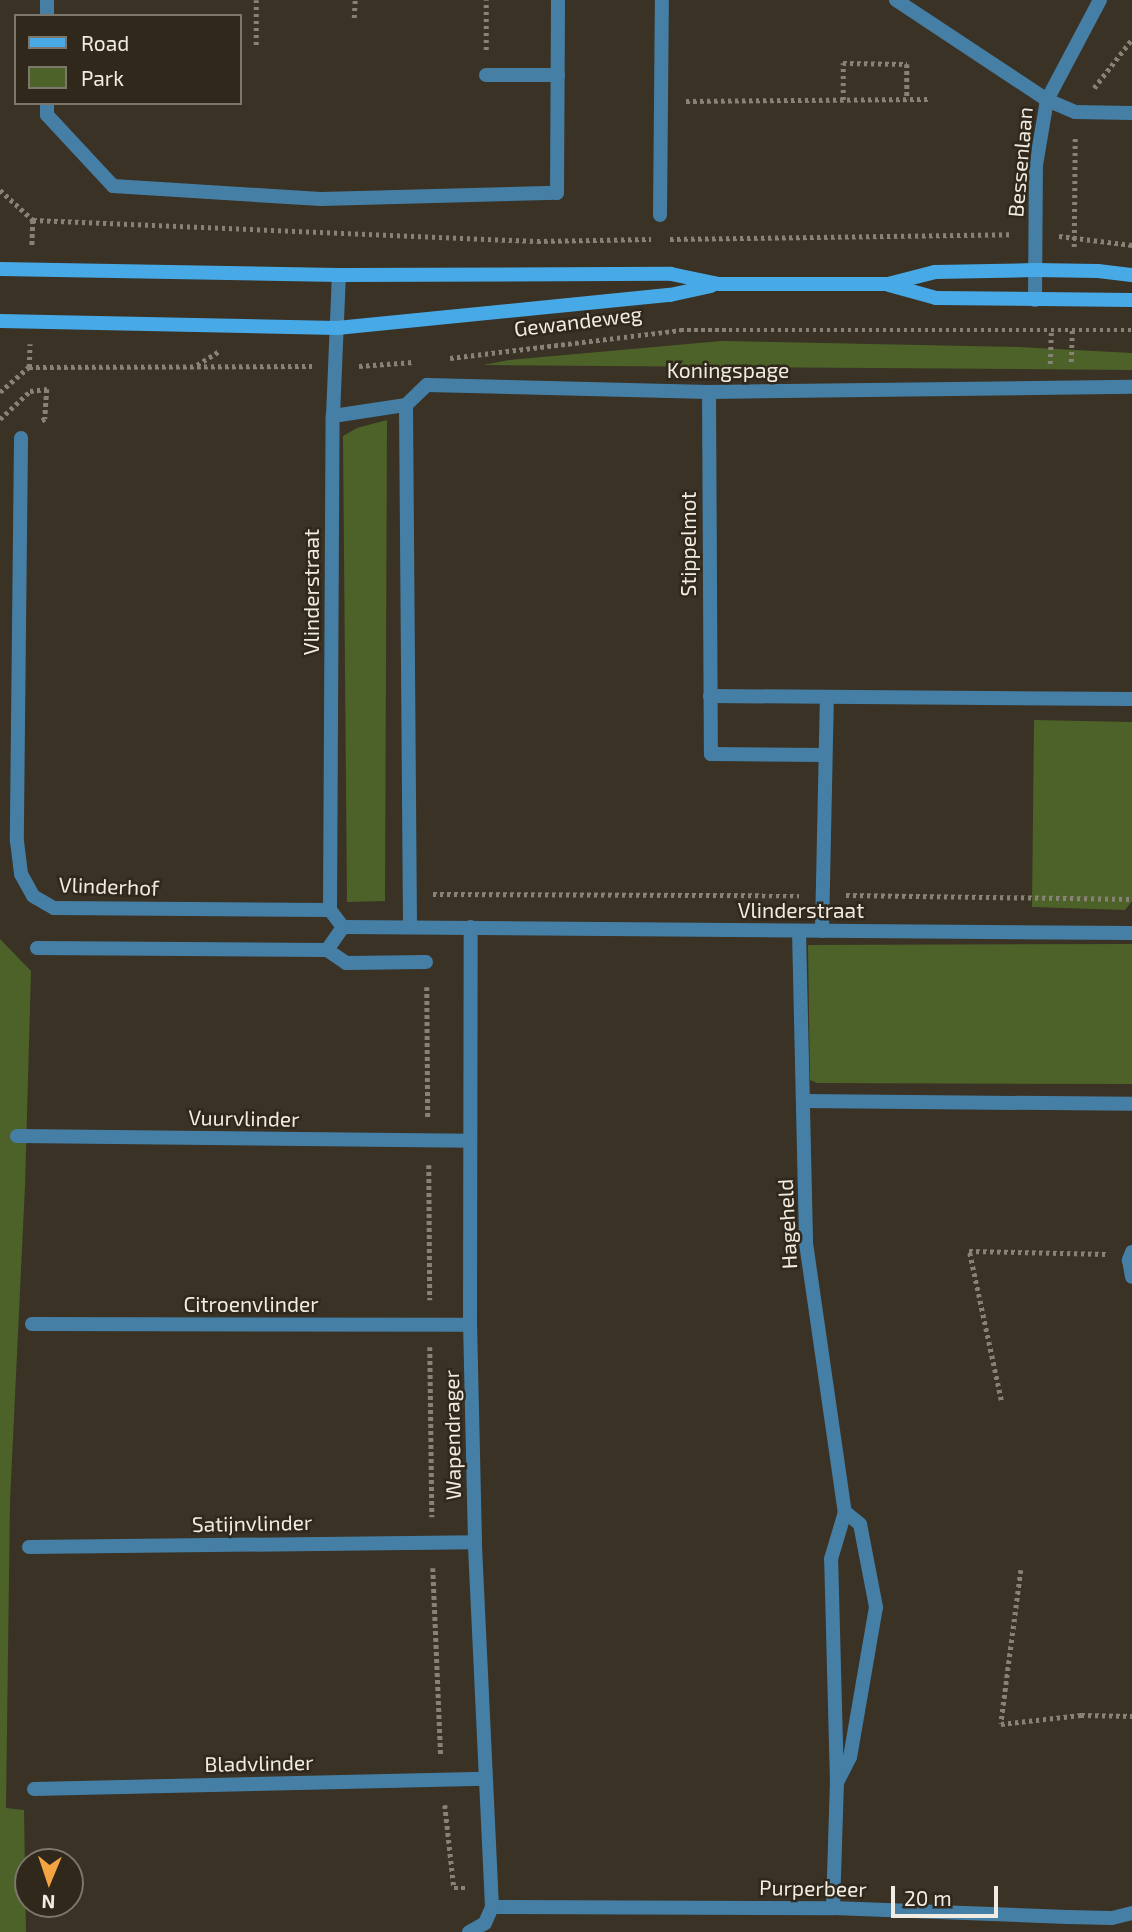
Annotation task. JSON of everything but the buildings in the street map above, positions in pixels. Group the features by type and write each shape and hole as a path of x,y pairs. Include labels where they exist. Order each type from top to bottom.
{"street":[{"path":"47,105 47,115 113,186 321,199 557,193 558,0"},
{"path":"660,215 662,0"},
{"path":"895,0 1046,100 1075,112 1132,113"},
{"name":"Bessenlaan","path":"1035,300 1037,165 1046,100 1100,0"},
{"path":"486,75 558,75"},
{"name":"Gewandeweg","path":"0,269 339,275 671,274 719,284 888,284 935,272 1035,270 1098,271 1132,275"},
{"name":"Vlinderstraat","path":"330,910 333,416 339,275"},
{"name":"Gewandeweg","path":"0,321 337,328 670,295 719,284"},
{"name":"Gewandeweg","path":"888,284 936,298 1132,300"},
{"name":"Koningspage","path":"333,416 406,405 426,385 709,392 1132,387"},
{"name":"Stippelmot","path":"709,392 711,754 825,755"},
{"path":"406,405 410,927"},
{"name":"Vlinderhof","path":"21,438 17,841 21,874 33,896 54,908 330,910"},
{"path":"710,696 827,699 1132,699"},
{"path":"822,931 827,699"},
{"path":"330,910 343,927"},
{"path":"343,927 471,927"},
{"path":"327,950 343,927"},
{"name":"Vlinderstraat","path":"471,927 1132,933"},
{"name":"Wapendrager","path":"471,927 470,1325 475,1542 492,1907"},
{"name":"Hageheld","path":"799,931 806,1243 845,1512 831,1559 836,1783 832,1908"},
{"path":"37,948 327,950 346,963 426,962"},
{"path":"803,1101 1132,1104"},
{"name":"Vuurvlinder","path":"17,1136 470,1141"},
{"path":"1132,1253 1129,1260 1132,1277"},
{"name":"Citroenvlinder","path":"32,1324 470,1325"},
{"name":"Hageheld","path":"836,1783 850,1757 876,1606 860,1524 845,1512"},
{"name":"Satijnvlinder","path":"29,1546 475,1542"},
{"name":"Bladvlinder","path":"34,1789 485,1779"},
{"path":"469,1932 485,1923 492,1907"},
{"name":"Purperbeer","path":"492,1907 832,1908 1112,1918 1132,1913"}],"path":[{"path":"256,0 256,45"},
{"path":"354,18 355,0"},
{"path":"486,0 486,75"},
{"path":"1075,112 1132,39"},
{"path":"843,100 843,64 906,64 907,99"},
{"path":"661,101 928,99"},
{"path":"0,190 33,220 537,241 1035,234 1132,245"},
{"name":"Gewandeweg","path":"439,359 680,330 1132,330"},
{"path":"1050,388 1051,330"},
{"path":"0,392 29,367 336,366 385,365 425,360"},
{"path":"0,419 30,391 47,389 45,419 21,438"},
{"path":"410,894 1132,899"},
{"path":"426,962 432,1543 442,1780 454,1888 491,1888"},
{"path":"1001,1400 969,1251 1132,1253"},
{"path":"1021,1570 1001,1724 1081,1715 1132,1716"}],"green space":[{"path":"721,341 1019,347 1132,353 1132,370 483,365 509,360"},
{"path":"387,420 385,901 347,902 343,436 357,428"},
{"path":"1034,720 1132,722 1132,901 1125,910 1032,907"},
{"path":"0,939 31,971 25,1186 10,1501 6,1808 24,1810 25,1848 14,1848 14,1918 26,1918 26,1932 0,1932"},
{"path":"1132,944 1132,1084 817,1083 810,1080 808,945"}]}
